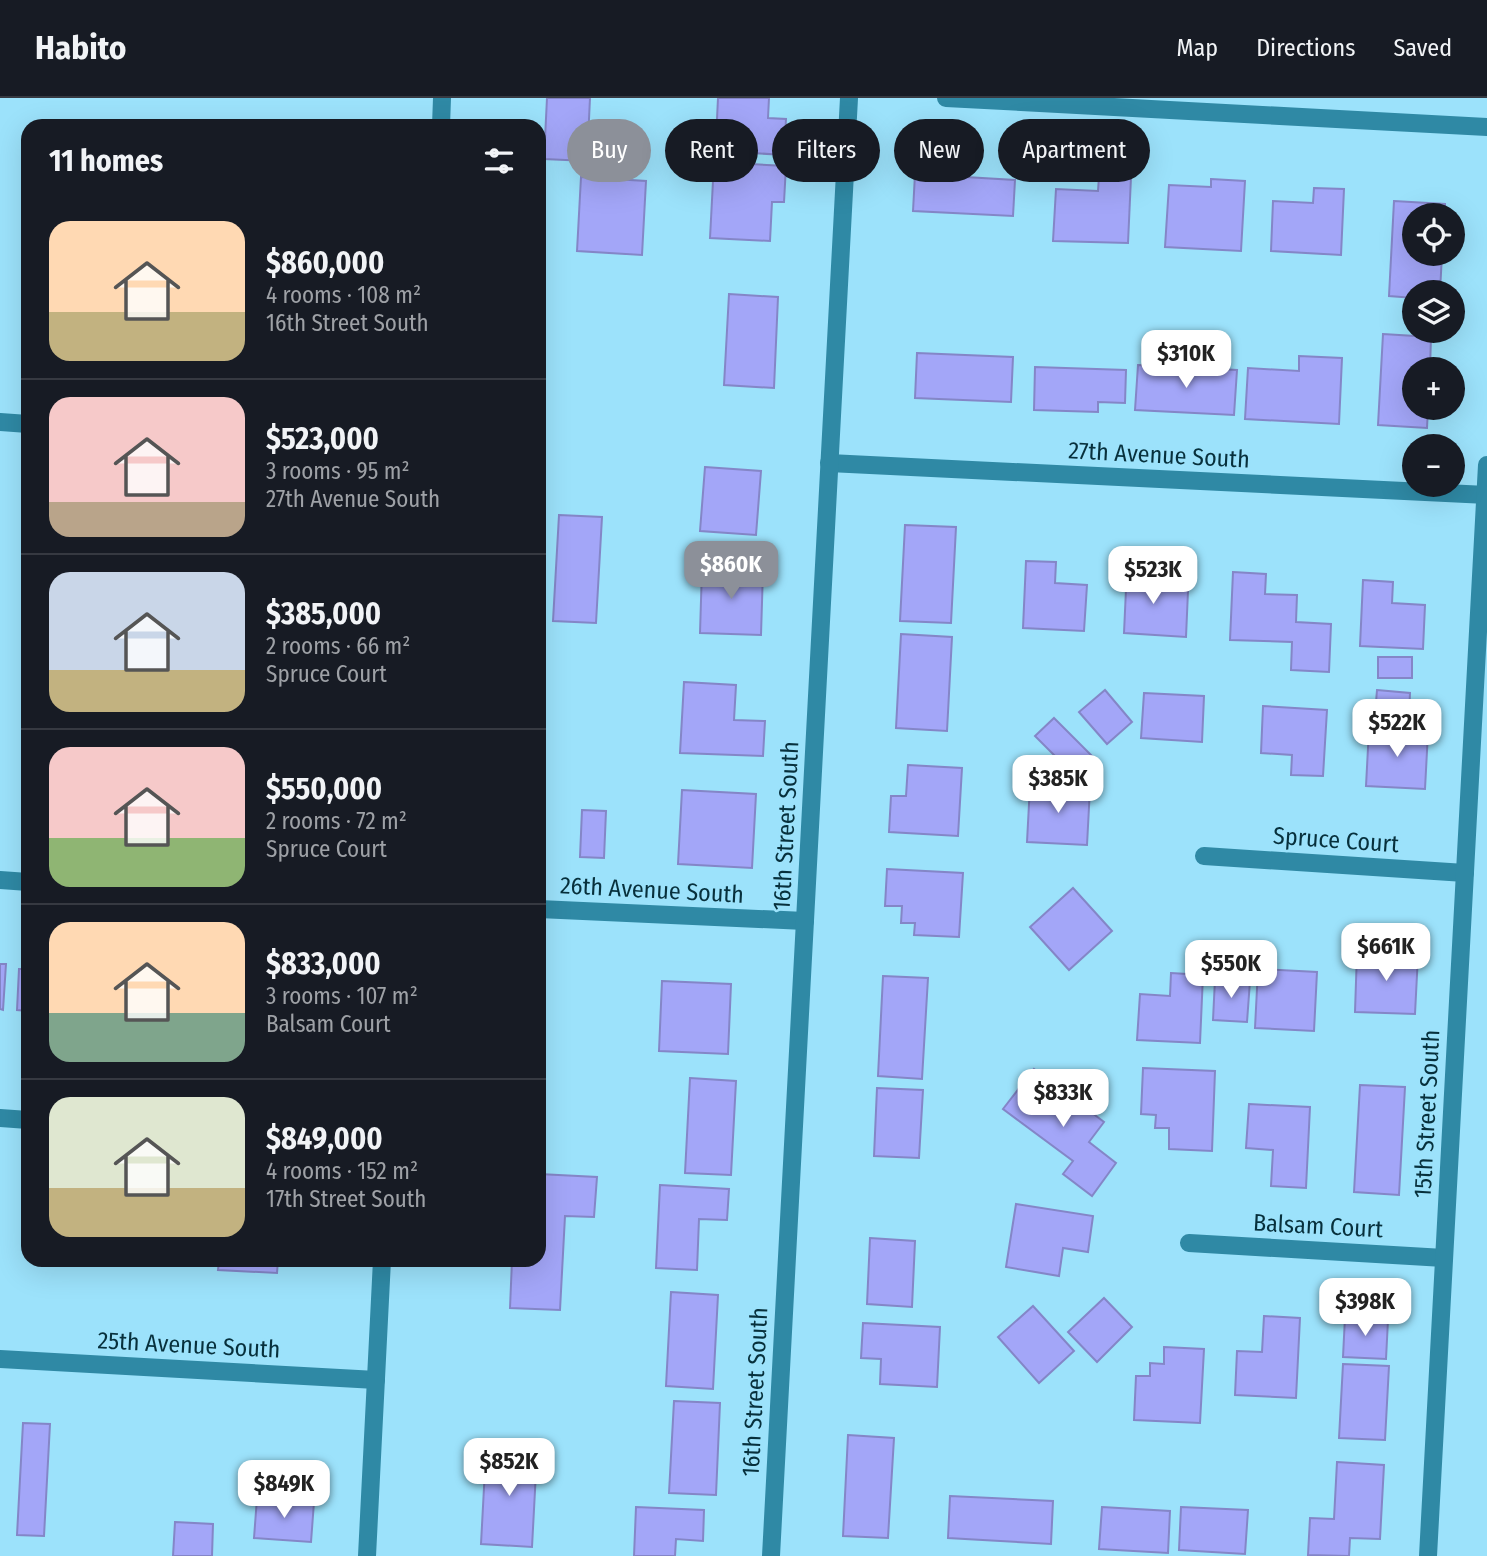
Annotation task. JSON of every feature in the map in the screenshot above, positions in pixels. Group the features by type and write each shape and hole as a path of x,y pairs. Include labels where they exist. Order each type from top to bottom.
{"street":[{"path":"441,119 442,98"},
{"name":"16th Street South","path":"771,1556 849,98"},
{"path":"946,98 1487,127"},
{"path":"0,422 21,424"},
{"name":"27th Avenue South","path":"829,463 1486,495"},
{"name":"15th Street South","path":"1429,1556 1487,465"},
{"name":"Spruce Court","path":"1204,856 1465,873"},
{"path":"0,880 21,882"},
{"name":"26th Avenue South","path":"546,909 805,921"},
{"path":"0,1118 21,1120"},
{"name":"Balsam Court","path":"1189,1244 1444,1258"},
{"path":"367,1556 382,1267"},
{"name":"25th Avenue South","path":"0,1359 376,1380"}],"building":[{"path":"547,98 590,98 589,119 567,119 567,160 546,159"},
{"path":"718,98 769,98 768,118 786,119 772,119 772,154 758,153 758,119 717,119"},
{"path":"758,164 772,165 772,182 785,182 784,202 772,202 770,241 710,238 713,182 758,182"},
{"path":"984,178 1015,182 1013,216 913,211 915,182 984,182"},
{"path":"1211,179 1245,181 1241,251 1165,247 1169,185 1211,187"},
{"path":"581,182 646,182 642,255 577,251"},
{"path":"1099,182 1131,182 1128,243 1053,241 1056,189 1098,191"},
{"path":"1314,188 1344,189 1341,255 1271,251 1273,201 1313,203"},
{"path":"1394,201 1428,203 1402,203 1402,266 1441,266 1441,280 1402,280 1402,297 1389,296"},
{"path":"729,294 778,297 774,388 724,385"},
{"path":"1383,334 1402,335 1402,343 1431,343 1430,357 1402,357 1402,420 1427,420 1427,428 1378,425"},
{"path":"917,353 1013,357 1011,402 915,398"},
{"path":"1299,356 1342,358 1339,424 1245,419 1248,368 1299,371"},
{"path":"1138,365 1237,370 1234,415 1135,410"},
{"path":"1035,367 1126,370 1125,403 1098,402 1098,412 1034,410"},
{"path":"705,467 761,471 756,535 700,531"},
{"path":"559,515 602,517 596,623 553,621"},
{"path":"905,525 956,527 951,623 900,621"},
{"path":"1026,561 1056,562 1055,583 1087,585 1084,631 1023,628"},
{"path":"1127,567 1159,569 1158,590 1188,591 1186,637 1124,633"},
{"path":"702,568 763,570 761,635 700,633"},
{"path":"1233,572 1266,574 1265,594 1297,595 1296,622 1331,624 1329,672 1291,670 1292,642 1230,640"},
{"path":"1363,580 1393,582 1392,603 1425,605 1423,649 1360,646"},
{"path":"901,634 952,637 947,731 896,728"},
{"path":"1378,657 1412,657 1412,678 1378,678"},
{"path":"684,682 736,685 734,720 765,721 763,756 680,753"},
{"path":"1105,690 1132,722 1107,744 1079,712"},
{"path":"1377,690 1410,693 1409,717 1375,714"},
{"path":"1144,693 1204,696 1202,742 1141,738"},
{"path":"1263,706 1327,710 1323,776 1291,775 1292,755 1261,753"},
{"path":"1054,718 1094,758 1075,776 1035,736"},
{"path":"1369,729 1428,732 1425,789 1366,786"},
{"path":"908,765 962,768 958,836 889,832 891,796 906,796"},
{"path":"1030,785 1090,788 1087,845 1027,842"},
{"path":"682,790 756,794 752,868 678,864"},
{"path":"582,810 606,811 604,858 580,857"},
{"path":"887,869 963,873 959,937 914,935 915,923 901,923 902,906 885,906"},
{"path":"1073,888 1112,931 1069,970 1030,927"},
{"path":"1357,952 1418,955 1415,1014 1355,1012"},
{"path":"0,964 6,964 3,1010 0,1009"},
{"path":"19,969 21,969 21,1010 17,1010"},
{"path":"1258,969 1317,972 1314,1031 1255,1028"},
{"path":"1171,973 1203,975 1200,1043 1137,1040 1140,994 1170,996"},
{"path":"883,976 928,978 922,1079 878,1076"},
{"path":"1215,979 1250,981 1247,1022 1213,1020"},
{"path":"662,981 731,984 728,1054 659,1051"},
{"path":"1143,1068 1215,1071 1212,1151 1169,1149 1169,1128 1155,1128 1156,1115 1141,1114"},
{"path":"1034,1069 1104,1122 1089,1142 1116,1163 1092,1196 1063,1174 1073,1161 1003,1109"},
{"path":"690,1078 736,1081 731,1175 685,1173"},
{"path":"1360,1085 1405,1087 1399,1195 1354,1192"},
{"path":"877,1088 923,1090 919,1158 874,1156"},
{"path":"1249,1104 1310,1107 1306,1188 1271,1186 1273,1150 1246,1148"},
{"path":"546,1174 597,1177 594,1217 565,1216 560,1310 510,1308 512,1267 546,1267"},
{"path":"660,1185 729,1189 727,1220 699,1219 697,1270 656,1268"},
{"path":"1016,1204 1093,1216 1088,1252 1063,1248 1059,1276 1006,1267"},
{"path":"870,1238 915,1241 912,1307 867,1304"},
{"path":"218,1267 277,1267 277,1273 218,1270"},
{"path":"671,1292 718,1295 713,1389 666,1386"},
{"path":"1104,1298 1132,1327 1097,1362 1068,1332"},
{"path":"1033,1306 1074,1351 1039,1383 998,1337"},
{"path":"1264,1316 1300,1318 1296,1398 1235,1395 1237,1351 1262,1352"},
{"path":"1345,1317 1388,1320 1386,1359 1343,1357"},
{"path":"863,1323 940,1327 937,1387 880,1384 881,1359 861,1358"},
{"path":"1164,1347 1204,1349 1200,1423 1134,1420 1136,1376 1150,1376 1150,1363 1164,1364"},
{"path":"1343,1364 1389,1366 1385,1440 1339,1438"},
{"path":"674,1401 720,1403 716,1495 669,1493"},
{"path":"23,1423 50,1424 44,1536 17,1535"},
{"path":"848,1435 894,1438 888,1538 843,1536"},
{"path":"486,1450 537,1453 532,1547 481,1544"},
{"path":"1337,1462 1384,1465 1380,1539 1350,1538 1349,1556 1308,1555 1310,1518 1334,1519"},
{"path":"950,1496 1053,1501 1051,1544 948,1538"},
{"path":"257,1498 314,1502 311,1542 254,1538"},
{"path":"636,1507 704,1510 703,1541 676,1539 675,1556 634,1556"},
{"path":"1102,1507 1170,1511 1168,1553 1099,1549"},
{"path":"1181,1507 1248,1510 1245,1554 1179,1550"},
{"path":"175,1522 213,1524 212,1556 173,1556"}]}
